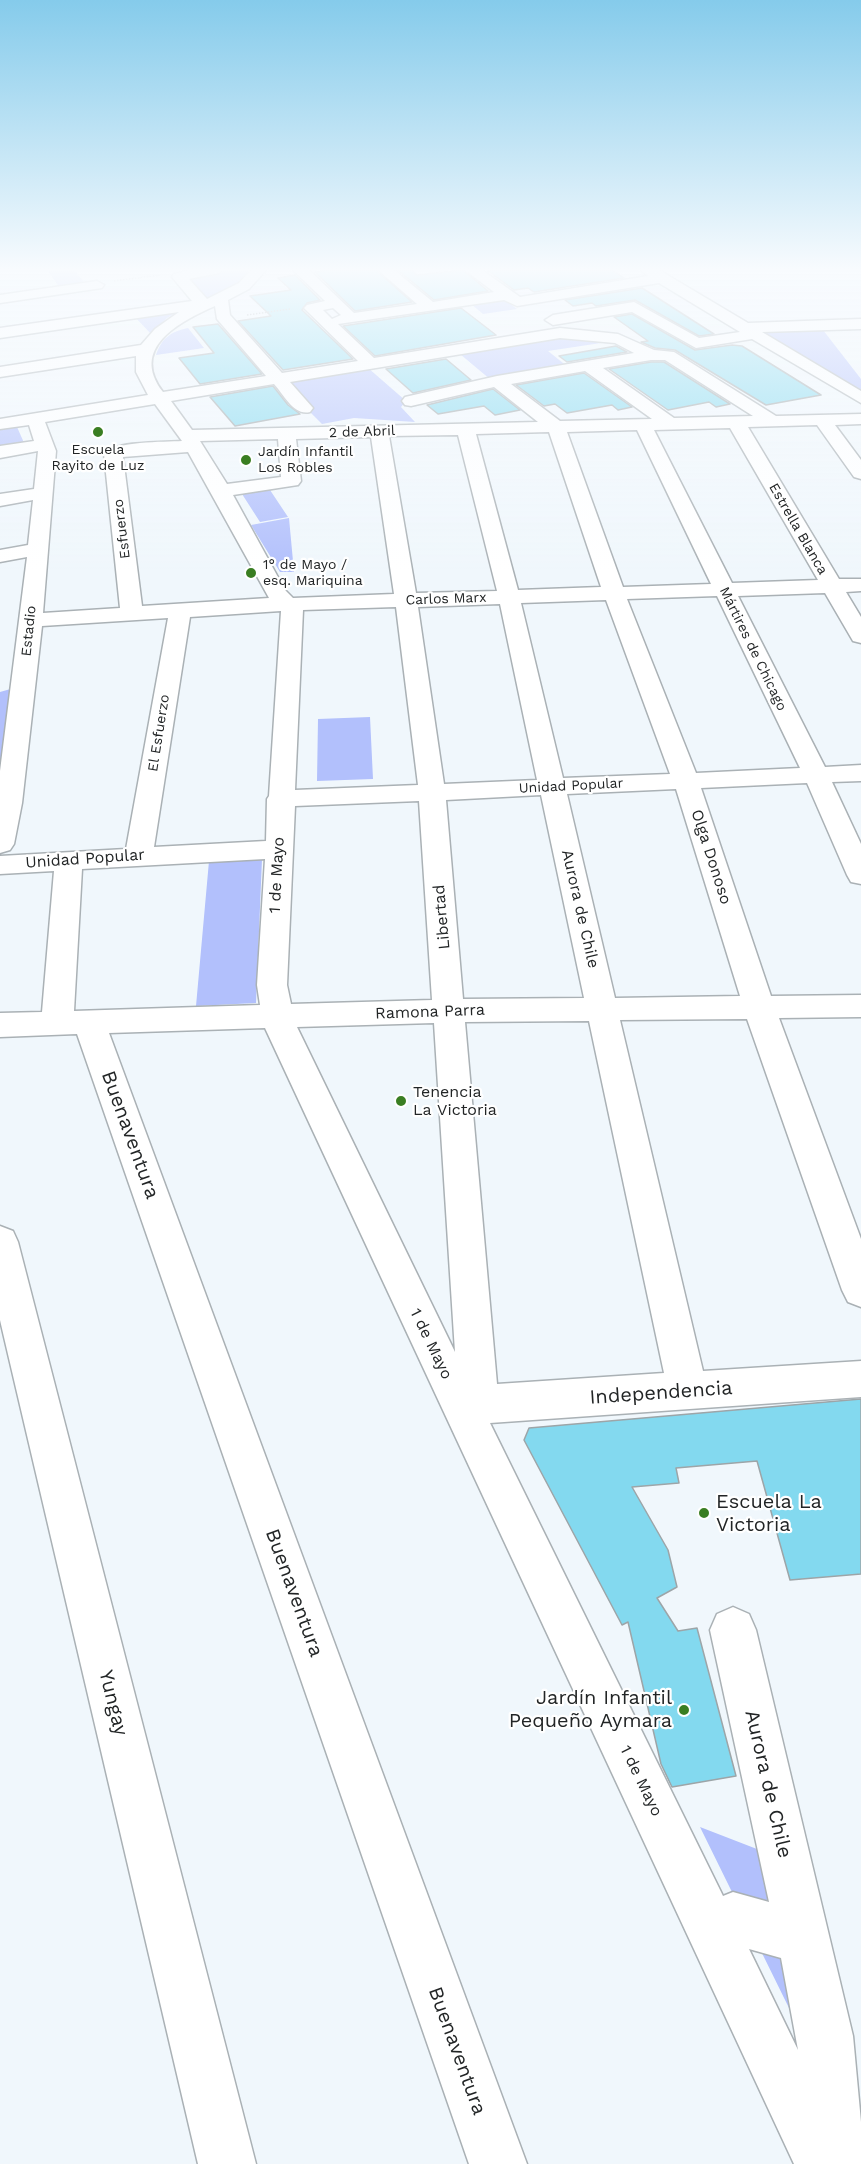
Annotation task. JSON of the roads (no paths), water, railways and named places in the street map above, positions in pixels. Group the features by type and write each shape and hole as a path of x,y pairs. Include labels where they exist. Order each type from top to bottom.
{"street":[{"path":"144,371 149,384 190,441 276,593 288,604"},
{"path":"271,371 304,408"},
{"path":"2,419 35,418 328,371"},
{"path":"474,371 556,427"},
{"path":"411,401 561,371"},
{"path":"596,371 670,424"},
{"path":"686,371 772,421"},
{"path":"816,371 861,398"},
{"name":"Estadio","path":"0,844 23,630 38,549 47,451 35,418"},
{"name":"2 de Abril","path":"190,441 287,434 861,419"},
{"path":"822,420 861,473"},
{"name":"Estrella Blanca","path":"735,422 861,636"},
{"name":"Mártires de Chicago","path":"643,425 816,775 861,875"},
{"name":"Olga Donoso","path":"556,427 614,593 687,781 759,1007 861,1290"},
{"name":"Aurora de Chile","path":"466,429 509,597 688,1391"},
{"name":"Libertad","path":"379,432 406,600 432,792 450,1011 469,1405"},
{"path":"219,491 291,481 287,434"},
{"name":"Esfuerzo","path":"132,613 113,454 121,450 190,441"},
{"path":"0,452 46,444"},
{"path":"0,500 43,493"},
{"path":"0,556 38,549"},
{"name":"Carlos Marx","path":"23,630 132,613 288,604 861,585"},
{"name":"1 de Mayo","path":"288,604 293,615 277,849 272,985 277,1017 287,1043 469,1405 824,2164"},
{"name":"El Esfuerzo","path":"139,855 180,610"},
{"name":"Unidad Popular","path":"280,800 861,773"},
{"name":"Unidad Popular","path":"0,865 139,855 277,849"},
{"name":"Buenaventura","path":"69,860 73,1022 498,2164"},
{"name":"Ramona Parra","path":"0,1025 450,1011 861,1006"},
{"name":"Yungay","path":"0,1242 227,2164"},
{"name":"Independencia","path":"469,1405 861,1379"},
{"name":"Aurora de Chile","path":"733,1630 825,2036 836,2164"},
{"path":"733,1918 803,1938"}],"place":[{"name":"Escuela Rayito de Luz","path":"98,432"},
{"name":"Jardín Infantil Los Robles","path":"246,460"},
{"name":"1° de Mayo / esq. Mariquina","path":"251,573"},
{"name":"Tenencia La Victoria","path":"401,1101"},
{"name":"Escuela La Victoria","path":"704,1513"},
{"name":"Jardín Infantil Pequeño Aymara","path":"684,1710"}]}
